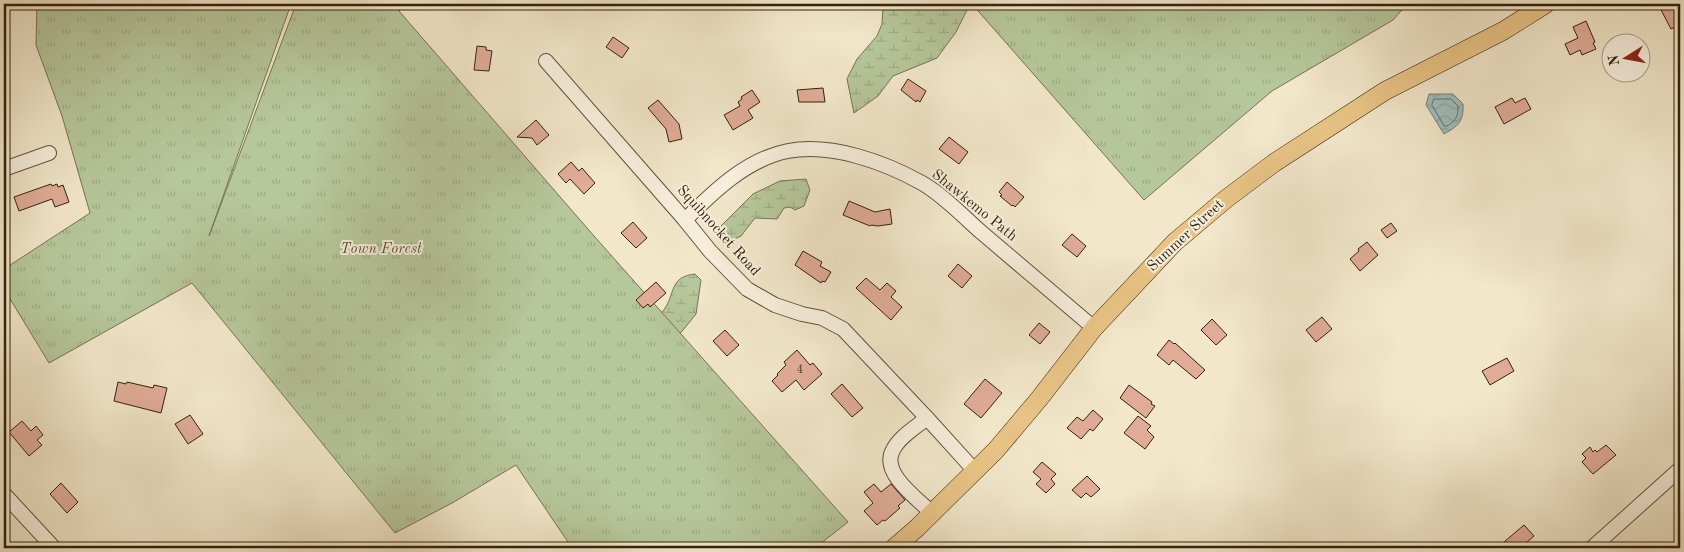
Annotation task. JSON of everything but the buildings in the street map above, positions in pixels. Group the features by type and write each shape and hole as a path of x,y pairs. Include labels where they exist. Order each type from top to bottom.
{"main road":[{"name":"Summer Street","path":"894,548 996,450 1039,399 1094,328 1175,242 1226,199 1274,163 1399,83 1503,31 1546,4"}],"street":[{"name":"Squibnocket Road","path":"546,61 561,76 710,251 747,289 775,305 822,318 843,330 975,471"},
{"name":"Shawkemo Path","path":"685,220 713,192 735,175 760,161 787,151 812,149 842,152 887,166 924,184 1094,328"},
{"path":"4,169 49,153"},
{"path":"927,418 893,449 890,465 895,476 932,513"},
{"path":"1592,548 1680,469"},
{"path":"4,494 54,548"}],"green space":[{"name":"Town Forest","path":"37,4 291,4 209,236 296,4 405,4 399,11 594,236 848,522 815,548 572,548 516,465 452,503 395,533 192,283 49,363 4,289 4,269 90,213 62,116 36,45"},
{"path":"881,4 970,4 956,32 937,58 893,76 878,96 854,113 847,79 857,59 877,36 882,24 883,8"},
{"path":"972,4 1407,4 1393,20 1272,91 1144,200"},
{"path":"806,179 810,190 804,206 795,210 790,207 784,208 777,219 755,218 741,236 728,242 720,227 753,194 780,181"},
{"path":"695,274 701,280 696,314 666,351 643,332 663,311 676,283 686,276"}],"water":[{"path":"1429,94 1453,94 1463,104 1459,123 1444,134 1426,105"}]}
